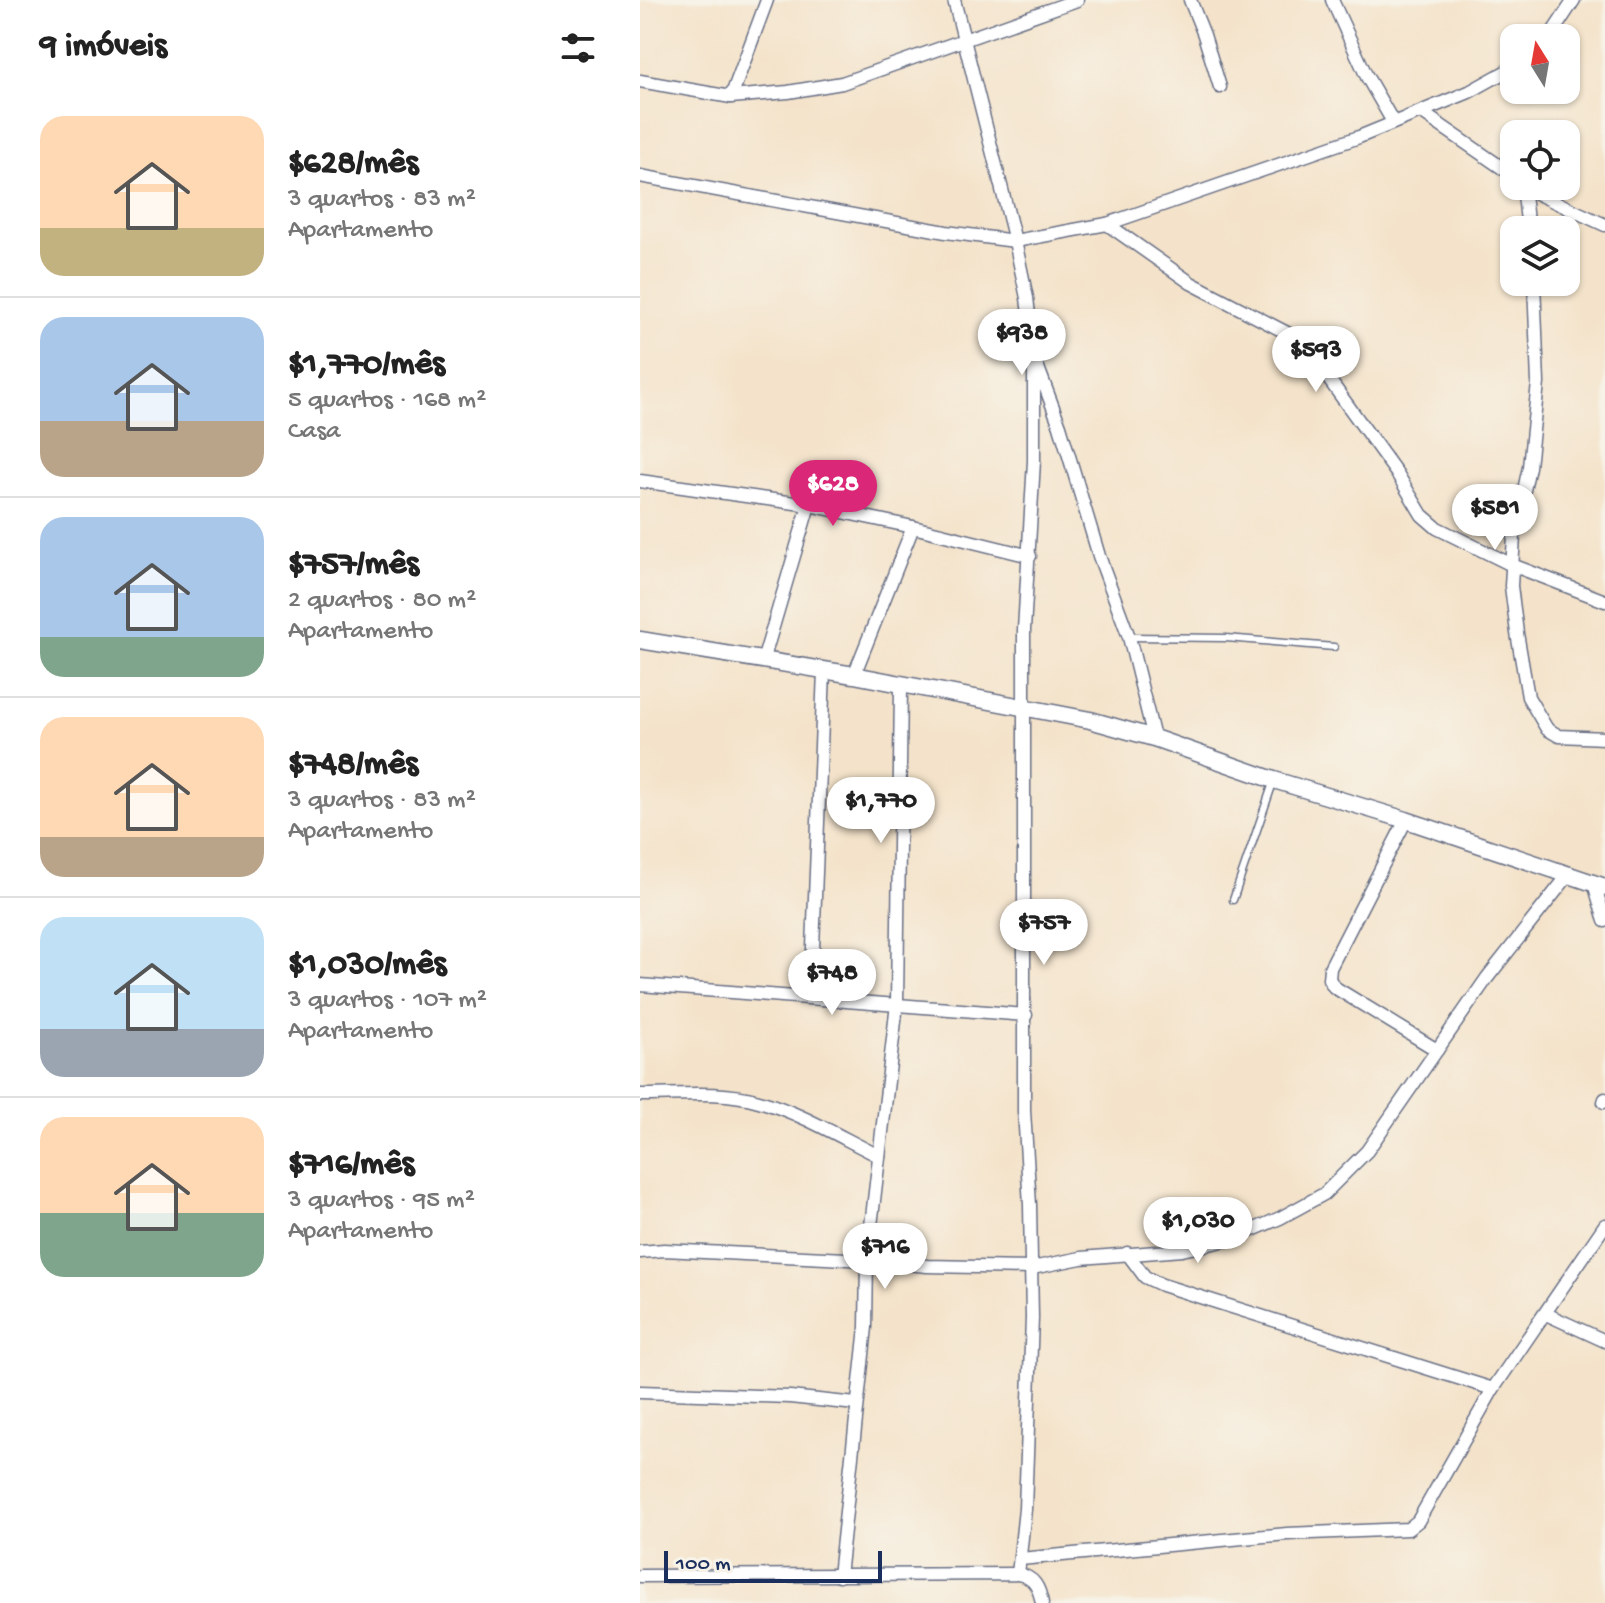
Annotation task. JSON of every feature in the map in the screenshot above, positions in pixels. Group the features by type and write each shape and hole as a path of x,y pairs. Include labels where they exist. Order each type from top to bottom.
{"street":[{"path":"731,97 767,0"},
{"path":"954,0 1015,241 1027,298 1034,357 1034,461 1024,630 1024,1111 1032,1268 1025,1509 1018,1574"},
{"path":"640,81 731,97 842,83 1077,0"},
{"path":"1190,0 1220,87"},
{"path":"1332,0 1367,77 1393,122"},
{"path":"1558,24 1574,0"},
{"path":"640,176 946,232 1015,241 1107,224 1359,137 1469,92 1500,75"},
{"path":"1421,112 1500,166"},
{"path":"1551,200 1605,225"},
{"path":"1107,224 1191,283 1291,335 1307,349 1398,475 1422,515 1454,538 1512,565 1605,601"},
{"path":"1535,296 1538,383 1529,467 1514,536 1512,565 1511,586 1517,633 1528,697 1547,729 1559,736 1605,738"},
{"path":"1034,357 1060,426 1099,556 1129,637 1154,738"},
{"path":"640,481 809,505 1030,556"},
{"path":"763,661 809,505"},
{"path":"854,675 913,527"},
{"path":"640,640 854,675 1090,720 1154,738 1274,780 1570,873 1599,885 1605,921"},
{"path":"811,998 824,671"},
{"path":"839,1576 866,1327 867,1260 897,1004 901,686"},
{"path":"1406,820 1330,968 1329,979 1334,987 1437,1050"},
{"path":"640,1252 664,1250 927,1266 1032,1268 1081,1258 1182,1250 1232,1239 1324,1194 1367,1151 1487,978 1570,873"},
{"path":"640,985 1026,1015"},
{"path":"640,1095 714,1095 758,1100 804,1118 879,1156"},
{"path":"1020,1559 1287,1534 1408,1529 1418,1521 1493,1389 1604,1228"},
{"path":"1127,1253 1145,1277 1162,1285 1493,1389"},
{"path":"1546,1314 1605,1341"},
{"path":"640,1392 790,1397 856,1404"},
{"path":"640,1576 1018,1574 1029,1576 1036,1583 1042,1603"}],"lane":[{"path":"1129,637 1226,638 1334,647"},
{"path":"1233,900 1274,780"}]}
